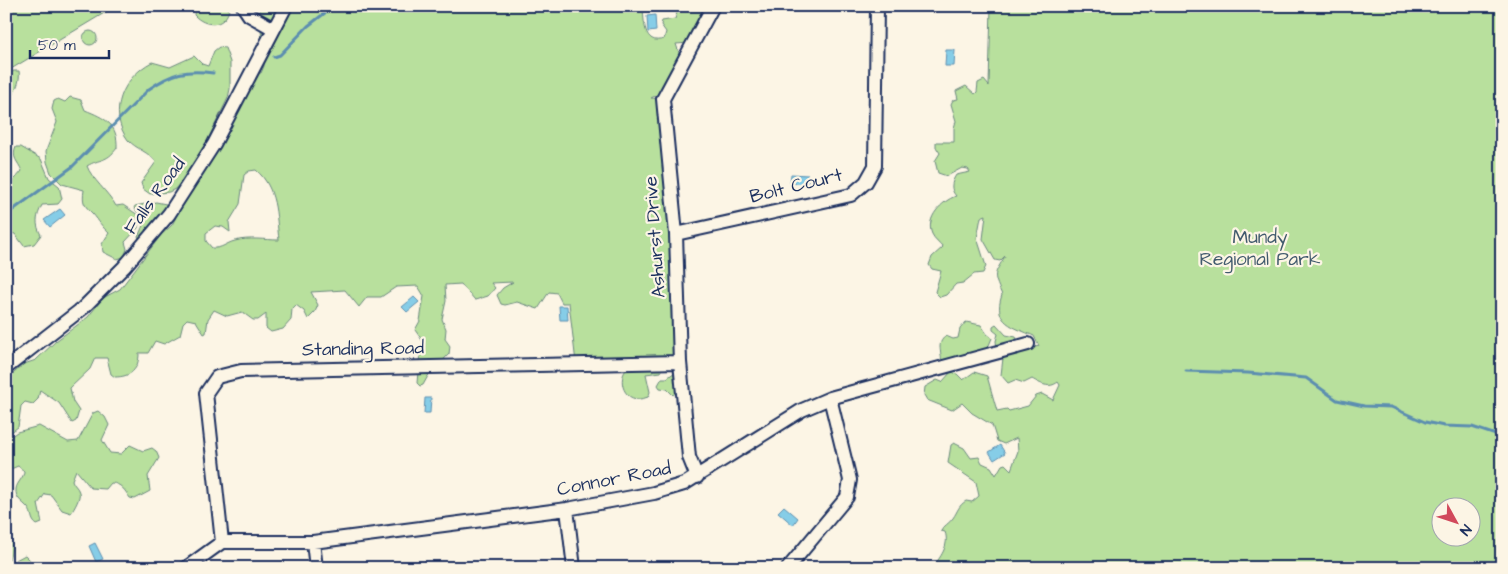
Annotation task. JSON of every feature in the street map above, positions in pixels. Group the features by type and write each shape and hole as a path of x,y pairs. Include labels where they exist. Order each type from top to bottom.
{"street":[{"path":"243,6 249,15 274,29"},
{"name":"Falls Road","path":"6,368 83,308 124,267 170,214 214,144 286,6"},
{"name":"Ashurst Drive","path":"698,477 689,457 680,362 676,234 663,99 714,6"},
{"name":"Bolt Court","path":"676,234 851,195 866,182 875,166 877,6"},
{"name":"Connor Road","path":"222,542 313,542 568,509 654,492 684,484 698,477 802,410 830,398 1028,344"},
{"name":"Standing Road","path":"222,542 206,393 217,377 241,371 680,362"},
{"path":"788,568 847,497 850,480 830,398"},
{"path":"568,509 574,568"},
{"path":"186,568 222,542"},
{"path":"313,542 316,568"}],"green space":[{"path":"6,6 116,6 6,72"},
{"path":"195,6 226,6 229,10 223,20 214,24 198,19 194,15"},
{"path":"259,6 643,6 648,35 652,39 657,40 664,39 666,32 661,25 662,21 675,19 679,6 709,6 689,43 676,44 680,56 659,94 651,98 663,99 680,362 576,363 569,303 562,303 557,293 549,292 538,309 517,302 501,304 497,295 503,288 513,282 491,283 495,288 488,296 475,300 461,284 445,285 446,301 442,319 446,329 445,339 450,346 449,354 428,376 423,385 420,386 417,383 419,360 424,343 415,330 420,321 424,296 418,286 396,287 381,297 367,297 359,307 345,290 311,292 318,305 315,312 308,319 304,311 296,305 292,309 291,320 283,329 271,332 266,328 266,314 258,320 253,320 242,312 227,316 214,310 208,319 206,333 204,334 196,321 187,319 183,323 180,335 164,344 155,341 148,353 139,353 139,359 135,368 125,376 115,377 111,374 107,358 95,358 90,369 70,388 73,402 79,411 76,421 72,423 59,403 40,390 38,399 33,404 25,402 21,406 18,427 6,436 6,380 24,364 36,360 56,341 88,317 103,298 120,289 161,235 172,225 184,201 202,176 206,164 215,156 256,72 261,73 264,66","holes":["256,170 263,177 272,193 279,240 246,239 232,242 219,248 212,248 206,241 206,233 215,226 223,227 230,232 229,222 240,204 244,175 249,171"]},
{"name":"Mundy Regional Park","path":"991,6 1502,6 1502,568 932,568 941,556 945,546 946,537 945,532 941,531 942,529 963,503 966,501 972,502 979,496 976,482 948,463 951,445 954,443 964,448 971,458 979,457 982,463 991,467 996,475 1002,465 1005,464 1011,470 1018,451 1017,438 1004,444 997,441 992,425 972,413 962,403 952,410 927,400 924,395 925,387 937,380 942,382 951,372 957,374 963,380 974,372 987,376 997,411 1007,409 1009,411 1028,406 1036,396 1042,394 1053,400 1060,385 1058,382 1045,385 1032,379 1024,383 1015,380 1008,383 1001,375 1003,358 1009,354 1039,346 1034,336 1012,326 1002,318 1000,304 1002,295 996,274 1005,256 1000,261 995,260 983,239 986,215 981,217 977,238 986,266 983,273 974,274 963,283 956,284 946,295 940,297 935,292 941,271 932,269 929,265 932,257 943,247 932,234 931,222 940,206 956,196 952,186 956,175 970,172 968,169 962,168 947,176 938,173 935,161 940,153 936,147 936,142 954,142 956,121 951,104 953,100 958,99 956,91 966,86 975,94 978,83 984,80 989,86"},
{"path":"87,31 93,31 97,38 93,45 87,45 83,41 83,35"},
{"path":"219,47 225,48 230,62 228,98 208,139 187,175 175,189 169,192 150,194 143,189 141,183 156,162 131,143 122,129 119,118 121,96 133,77 152,62 170,67 194,56 202,64 208,66 214,51"},
{"path":"19,71 18,83 15,91 6,100 6,74"},
{"path":"70,97 81,100 85,110 104,119 113,128 115,133 117,148 113,153 87,166 116,206 123,205 138,215 138,228 125,242 127,249 124,257 117,259 103,252 102,244 109,233 86,206 83,198 84,190 62,184 51,173 47,162 46,151 57,122 52,109 54,101 58,99 65,102"},
{"path":"16,147 21,147 41,159 49,178 59,186 62,199 58,204 42,205 37,220 41,235 34,244 24,246 15,234 10,233 6,247 6,198 9,186 22,171 14,154"},
{"path":"156,202 166,204 167,207 141,239 138,237 145,221 134,208 135,206"},
{"path":"966,322 981,325 992,338 987,350 941,363 941,342 946,336 953,339 958,338 960,329"},
{"path":"996,324 1006,335 1016,337 1018,341 997,349 996,341 998,334 993,330 993,326"},
{"path":"664,367 661,372 646,374 650,392 648,397 633,398 624,390 622,384 624,372 628,368"},
{"path":"675,372 679,390 673,395 667,389 660,388 658,385 662,378 667,378"},
{"path":"98,411 105,417 109,425 102,440 110,453 121,454 130,445 143,451 152,448 156,451 159,458 148,476 150,491 135,499 130,498 122,488 114,483 111,483 106,489 91,488 76,470 72,480 78,490 79,497 71,513 62,510 51,495 45,494 38,504 42,523 37,525 33,521 30,510 18,498 16,492 24,471 18,466 6,471 7,439 17,432 39,426 68,442 78,441 93,413"},
{"path":"6,533 12,544 7,566 11,568 6,568"},
{"path":"25,555 30,560 33,568 11,568 14,561"}],"water":[{"path":"655,15 656,31 648,32 647,16"},
{"path":"946,50 955,50 954,66 945,66"},
{"path":"791,174 808,175 808,184 790,183"},
{"path":"60,209 65,215 50,227 44,220"},
{"path":"414,297 419,302 407,312 402,307"},
{"path":"559,306 567,306 568,320 560,320"},
{"path":"425,398 431,398 430,413 424,413"},
{"path":"1000,445 1005,453 994,460 989,452"},
{"path":"784,506 798,518 793,525 778,512"},
{"path":"95,543 103,559 96,562 89,546"}],"waterway":[{"path":"274,57 280,55 308,26 334,6"},
{"path":"6,215 72,167 149,89 165,79 187,72 213,73"},
{"path":"1186,371 1248,373 1306,378 1337,400 1364,406 1391,407 1425,422 1444,426 1472,427 1502,437"}]}
